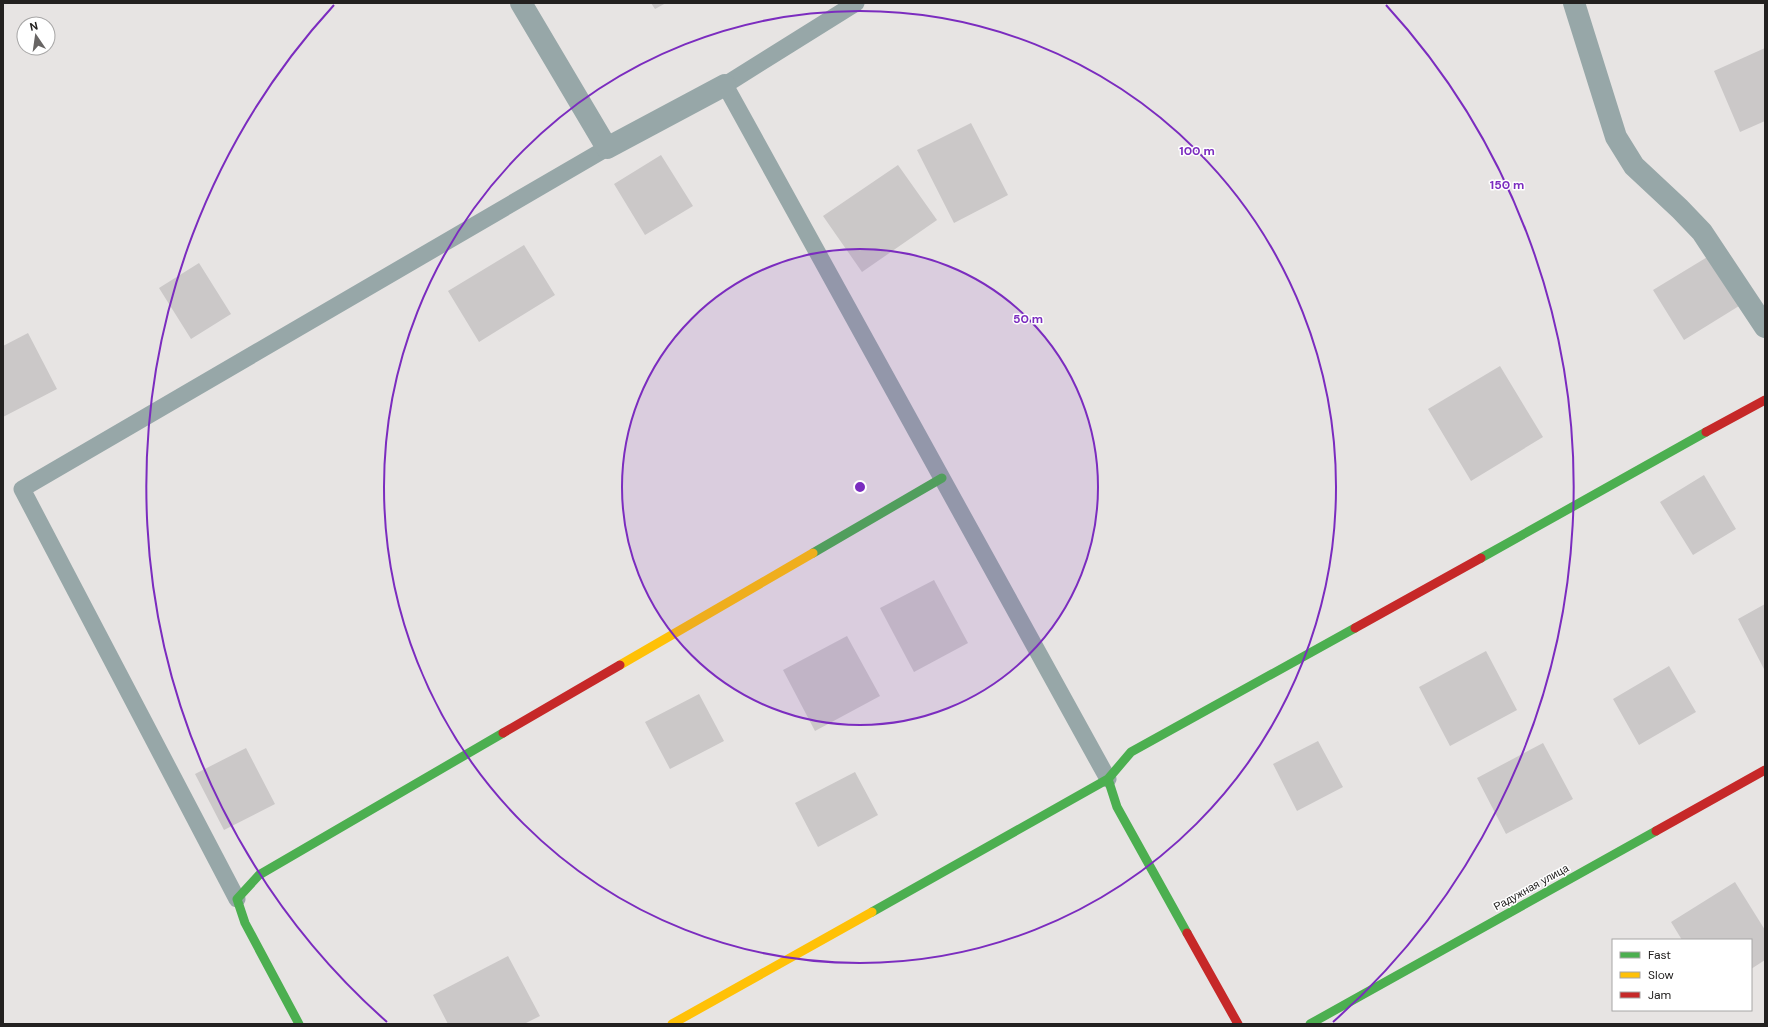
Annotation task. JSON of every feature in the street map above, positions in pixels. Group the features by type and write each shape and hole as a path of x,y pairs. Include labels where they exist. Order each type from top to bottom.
{"street":[{"path":"522,3 607,148 725,85"},
{"path":"1574,3 1616,137 1634,166 1702,232 1765,327"},
{"path":"672,1024 1108,779 1131,752 1765,400"},
{"path":"299,1024 244,923 237,899 259,875 942,478"},
{"name":"Радужная улица","path":"1310,1024 1765,770"},
{"path":"1108,779 1117,807 1238,1024"}],"lane":[{"path":"856,3 725,85 1108,779"},
{"path":"237,899 22,489 607,148"}],"building":[{"path":"651,3 666,3 655,9"},
{"path":"1765,48 1765,121 1740,132 1714,71"},
{"path":"971,123 1008,195 954,223 917,150"},
{"path":"661,155 693,206 645,235 614,184"},
{"path":"898,165 937,220 862,272 823,216"},
{"path":"524,245 555,295 479,342 448,291"},
{"path":"1709,256 1739,306 1684,340 1653,290"},
{"path":"199,263 231,314 191,339 159,288"},
{"path":"28,333 57,389 3,417 3,346"},
{"path":"1500,366 1543,437 1471,481 1428,409"},
{"path":"1704,475 1736,529 1693,555 1660,502"},
{"path":"934,580 968,643 914,672 880,608"},
{"path":"1765,604 1765,671 1738,619"},
{"path":"847,636 880,696 815,731 783,670"},
{"path":"1486,651 1517,710 1450,746 1419,687"},
{"path":"1669,666 1696,712 1639,745 1613,699"},
{"path":"699,694 724,741 670,769 645,722"},
{"path":"1318,741 1343,787 1297,811 1273,764"},
{"path":"1543,743 1573,799 1506,834 1477,778"},
{"path":"246,748 275,804 224,830 195,774"},
{"path":"855,772 878,815 818,847 795,803"},
{"path":"1735,882 1765,930 1765,960 1752,968 1752,939 1681,939 1671,922"},
{"path":"508,956 540,1016 524,1024 448,1024 433,995"}],"traffic: fast":[{"path":"1481,558 1706,432"},
{"path":"813,553 942,478"},
{"path":"1187,933 1117,807 1108,779 1131,752 1355,628"},
{"path":"299,1024 245,923 237,899 259,875 503,733"},
{"path":"872,912 1108,779"},
{"path":"1310,1024 1656,831"}],"traffic: slow":[{"path":"620,665 813,553"},
{"path":"672,1024 872,912"}],"traffic: jam":[{"path":"1706,432 1765,400"},
{"path":"1355,628 1481,558"},
{"path":"503,733 620,665"},
{"path":"1656,831 1765,770"},
{"path":"1187,933 1238,1024"}]}
